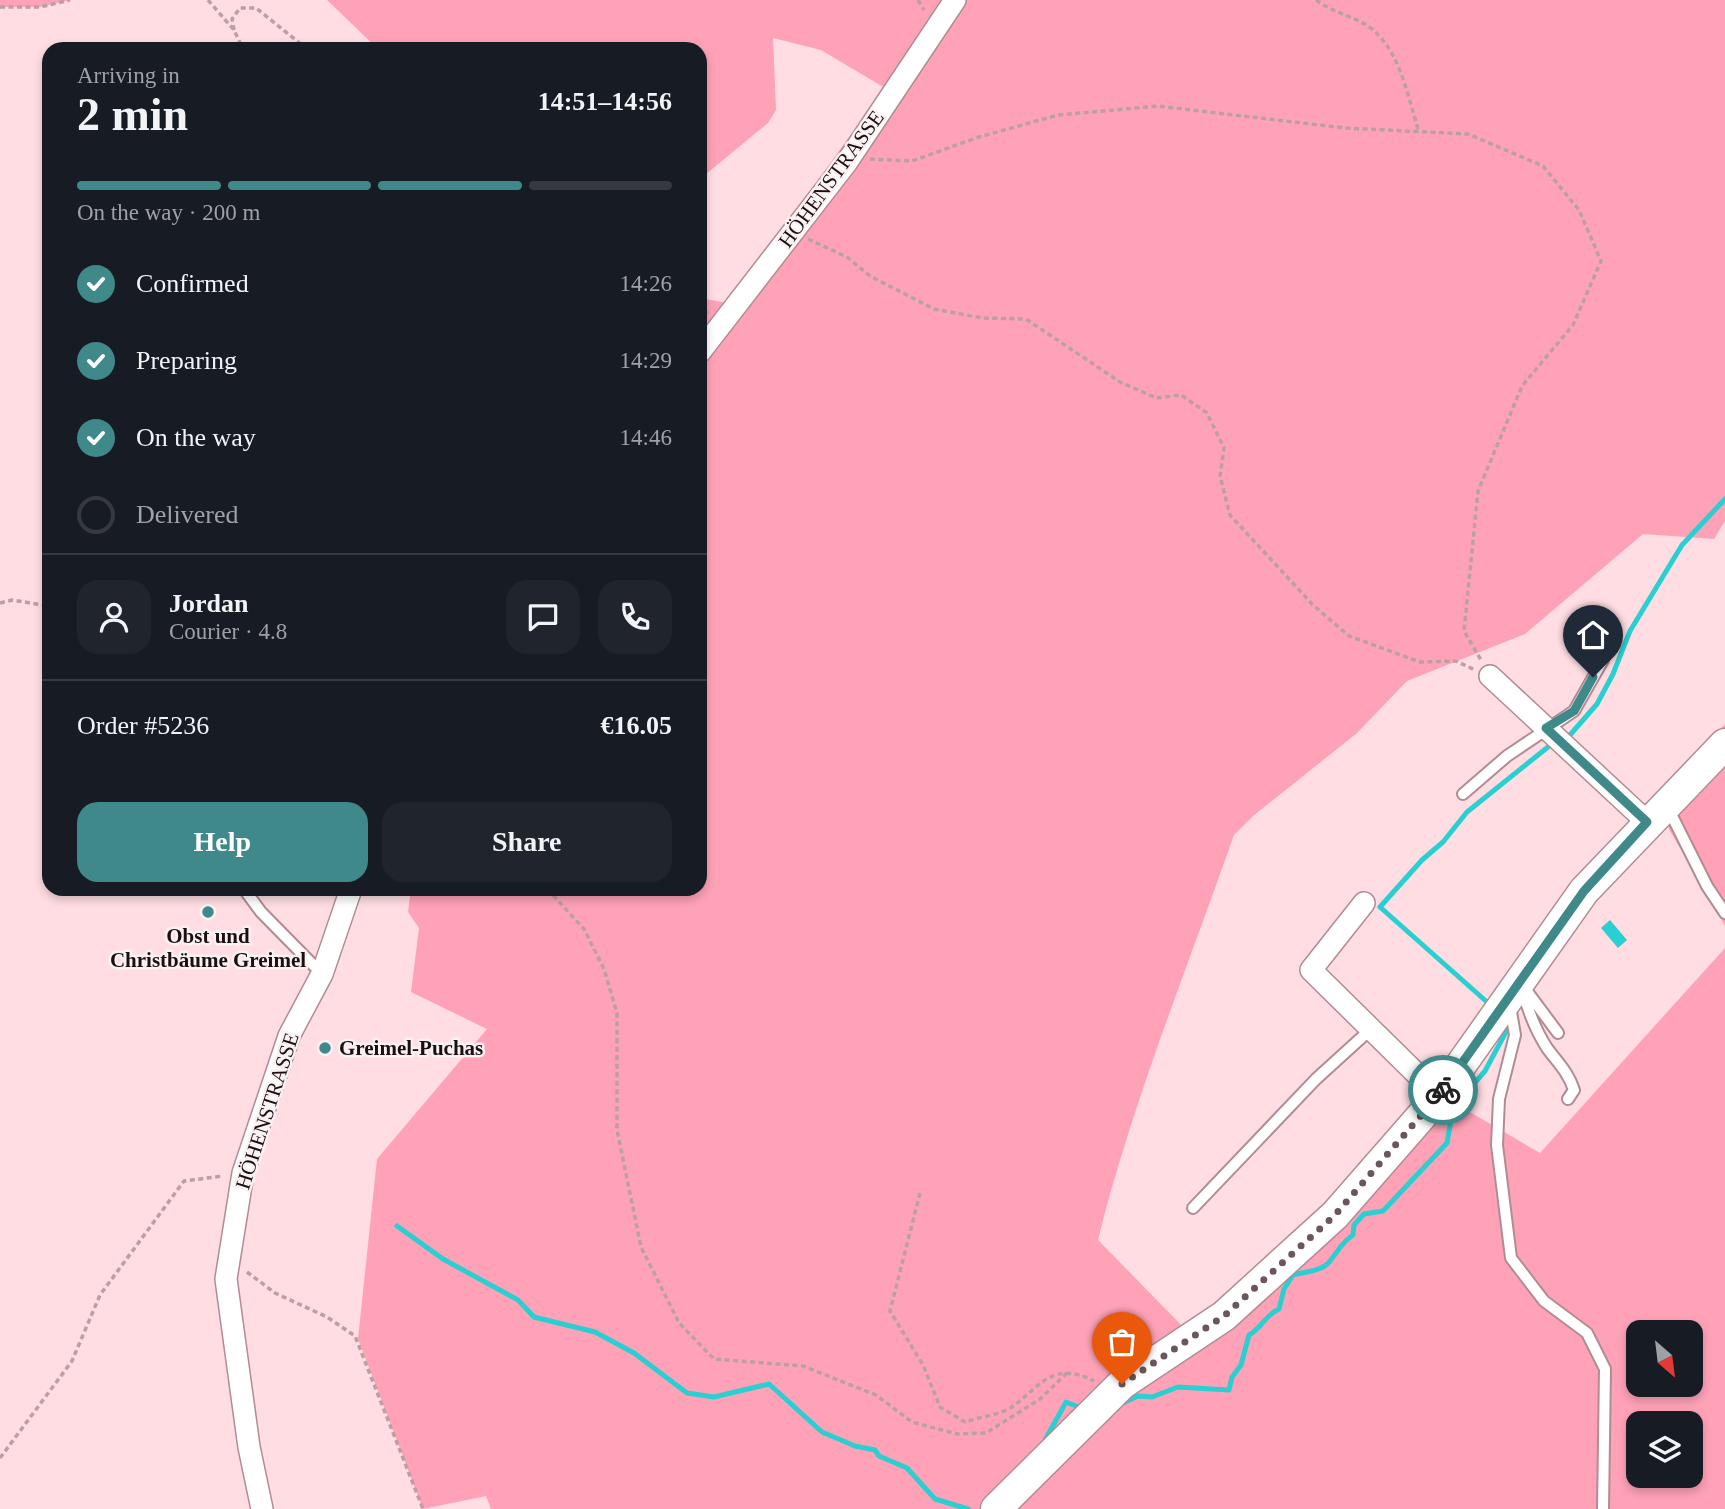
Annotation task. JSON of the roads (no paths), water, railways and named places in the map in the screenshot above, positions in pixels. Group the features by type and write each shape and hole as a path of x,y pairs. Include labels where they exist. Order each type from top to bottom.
{"main road":[{"path":"996,1509 1122,1384 1224,1316 1335,1215 1439,1096 1584,891 1725,744"}],"street":[{"name":"HÖHENSTRASSE","path":"707,343 847,162 955,0"},
{"path":"1490,676 1546,728 1657,813"},
{"name":"HÖHENSTRASSE","path":"262,1509 249,1447 226,1279 243,1173 289,1036 322,974 350,896"},
{"path":"1364,904 1311,970 1439,1096"}],"lane":[{"path":"1463,794 1546,728 1574,711 1603,660"},
{"path":"1657,813 1725,913"},
{"path":"249,896 261,912 322,974"},
{"path":"1514,990 1558,1033"},
{"path":"1514,990 1547,1048 1568,1073 1574,1090 1568,1099"},
{"path":"1514,990 1515,1035 1499,1099 1497,1145 1511,1258 1544,1301 1587,1333 1605,1368 1603,1509"},
{"path":"1193,1208 1316,1079 1371,1029"}],"water":[{"path":"1610,920 1627,940 1618,948 1601,928"}],"waterway":[{"path":"1570,735 1597,704 1613,674 1630,631 1682,545 1725,499"},
{"path":"1487,1002 1380,907 1422,860 1443,842 1467,812 1548,747"},
{"path":"1119,1405 1138,1396 1152,1397 1178,1387 1229,1390 1232,1377 1241,1365 1249,1335 1279,1309 1284,1289 1293,1275 1327,1264 1353,1235 1354,1225 1364,1214 1383,1211 1447,1143 1453,1108 1485,1071 1507,1030 1504,1025"},
{"path":"397,1226 443,1259 518,1300 534,1317 595,1332 634,1353 687,1393 714,1397 769,1384 822,1432 855,1446 875,1450 879,1456 907,1468 935,1499 968,1509"},
{"path":"1045,1440 1066,1402 1081,1408"}],"place":[{"name":"Obst und Christbäume Greimel","path":"208,912"},
{"name":"Greimel-Puchas","path":"325,1048"}]}
